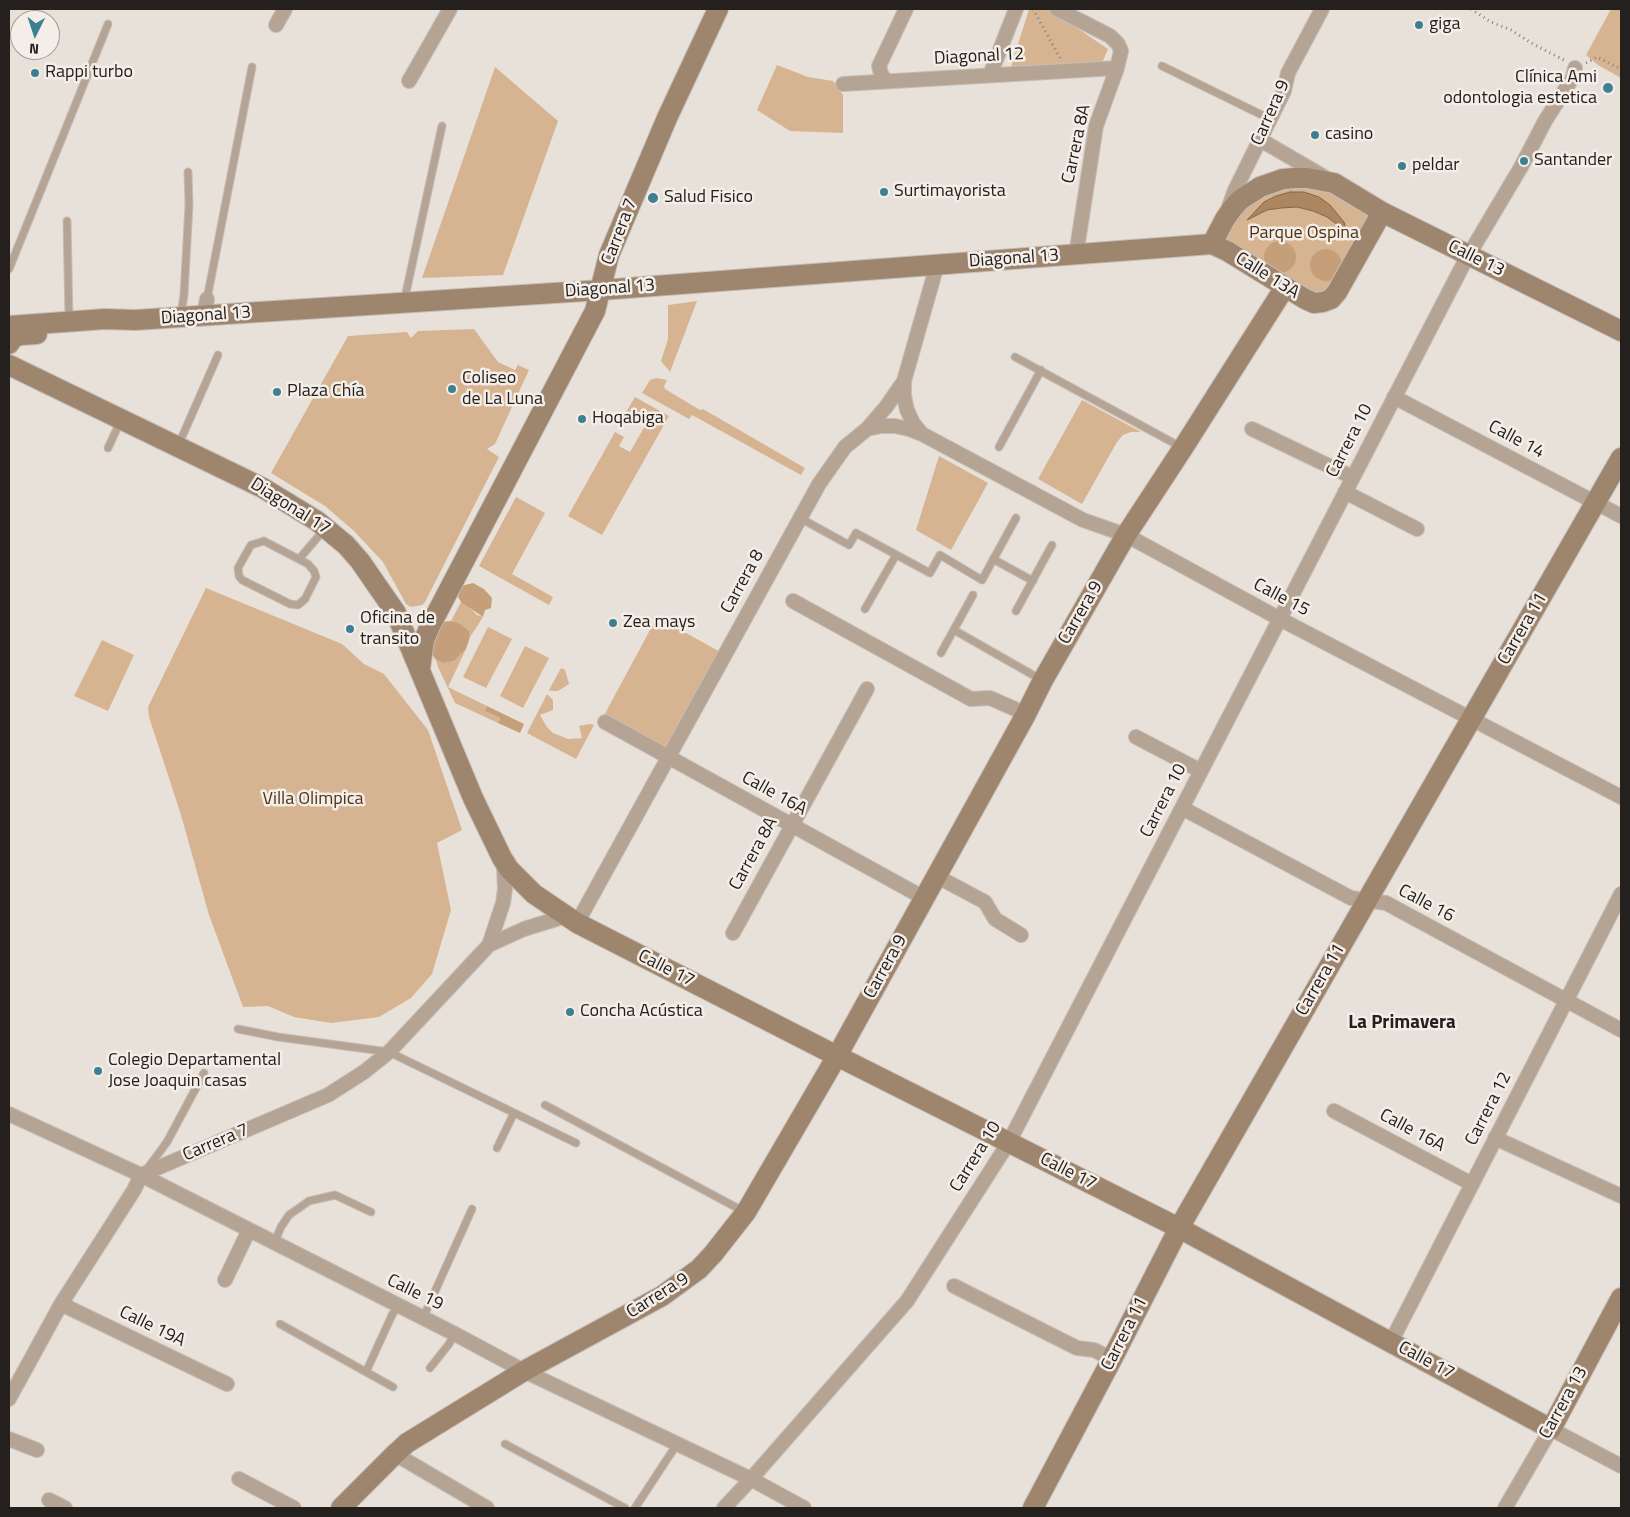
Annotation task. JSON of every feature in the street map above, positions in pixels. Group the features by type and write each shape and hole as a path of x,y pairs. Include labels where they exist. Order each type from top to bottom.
{"main road":[{"name":"Carrera 7","path":"420,669 424,640 430,626 598,305 609,255 667,118 718,9"},
{"name":"Calle 13","path":"1212,244 1232,209 1250,193 1271,182 1307,178 1334,183 1382,212 1621,331"},
{"name":"Calle 13A","path":"1212,244 1227,251 1305,299 1314,303 1323,302 1331,299 1337,292 1382,212"},
{"name":"Diagonal 13","path":"9,326 105,319 134,320 180,317 205,308 403,302 601,290 1212,244"},
{"name":"Carrera 9","path":"341,1508 408,1443 524,1371 662,1296 683,1282 713,1254 746,1212 837,1056 1026,716 1043,680 1126,534 1285,288"},
{"path":"396,612 403,618 415,620 426,614 430,608 584,316 587,302 583,296 568,292"},
{"path":"28,375 26,366 14,358 9,351 9,345 13,338 21,335 91,330 105,319"},
{"path":"9,365 28,375"},
{"name":"Diagonal 17","path":"28,375 263,488 326,528 360,561 396,612 473,798 511,873"},
{"name":"Carrera 11","path":"1033,1508 1179,1228 1621,458"},
{"name":"Calle 17","path":"511,873 534,894 572,920 1179,1228 1551,1429"},
{"name":"Carrera 13","path":"1551,1429 1621,1298"}],"street":[{"path":"276,25 285,9"},
{"path":"409,81 450,9"},
{"path":"886,81 881,74 879,66 906,9"},
{"path":"990,75 1016,9"},
{"name":"Carrera 8A","path":"1057,9 1110,36 1122,51 1096,126 1076,254"},
{"name":"Carrera 9","path":"1225,219 1235,190 1284,91 1288,73 1322,9"},
{"name":"Diagonal 12","path":"843,84 1117,68"},
{"name":"Carrera 10","path":"724,1508 751,1480 907,1301 1009,1142 1468,255 1522,167 1545,121 1573,77 1575,68"},
{"name":"Calle 13","path":"1260,139 1334,183"},
{"name":"Carrera 8","path":"572,920 668,757 830,466 845,447 866,429 886,407 904,381 937,265"},
{"name":"Calle 15","path":"904,381 904,396 907,410 913,423 922,434"},
{"name":"Calle 14","path":"1394,397 1621,516"},
{"name":"Calle 15","path":"866,429 895,426 922,434 1083,520 1126,534 1280,620 1621,796"},
{"path":"1252,429 1352,477"},
{"path":"1345,492 1417,529"},
{"path":"793,601 971,699 990,698 1026,716"},
{"name":"Carrera 8A","path":"732,933 867,689"},
{"name":"Calle 16A","path":"605,722 924,898"},
{"path":"1136,737 1201,772"},
{"name":"Calle 16","path":"1182,808 1351,898 1386,903 1566,1002 1621,1030"},
{"name":"Carrera 7","path":"489,945 511,873"},
{"path":"936,876 985,902 994,918 1021,935"},
{"name":"Carrera 12","path":"1391,1342 1621,894"},
{"name":"Carrera 7","path":"141,1175 328,1094 364,1072 389,1052 489,945 524,929 572,920"},
{"name":"Calle 16A","path":"1334,1111 1472,1184"},
{"name":"Calle 19","path":"9,1114 141,1175 455,1334 524,1371 751,1480 804,1508"},
{"path":"1496,1138 1621,1196"},
{"path":"9,1399 61,1304 134,1190 141,1175"},
{"path":"225,1280 249,1230"},
{"path":"954,1286 1077,1348 1094,1350 1112,1359"},
{"name":"Calle 19A","path":"61,1304 227,1384"},
{"name":"Calle 17","path":"1551,1429 1621,1466"},
{"name":"Carrera 13","path":"1505,1508 1551,1429"},
{"path":"9,1439 37,1450"},
{"path":"395,1454 487,1508"},
{"path":"239,1480 294,1508"},
{"path":"49,1500 65,1508"}],"lane":[{"path":"9,269 108,24"},
{"path":"1162,66 1270,119"},
{"path":"205,308 252,67"},
{"path":"403,302 442,126"},
{"path":"180,317 184,295 188,172"},
{"path":"66,221 69,322"},
{"path":"178,447 218,355"},
{"path":"1016,357 1183,448"},
{"path":"999,447 1041,370"},
{"path":"108,448 122,420"},
{"path":"800,518 849,545 856,533 930,573 940,556 982,580 1016,518"},
{"path":"299,559 326,528"},
{"path":"264,541 299,559 314,570 316,577 305,599 298,605 290,604 242,580 239,576 238,568 251,545 264,541"},
{"path":"1016,611 1052,545"},
{"path":"865,609 896,555"},
{"path":"994,559 1033,580"},
{"path":"941,653 973,595"},
{"path":"954,630 1043,680"},
{"path":"238,1029 278,1037 389,1052 576,1143"},
{"path":"141,1175 167,1142 204,1073"},
{"path":"545,1105 746,1212"},
{"path":"497,1148 514,1113"},
{"path":"274,1243 281,1227 290,1216 309,1201 335,1195 371,1212"},
{"path":"423,1318 472,1209"},
{"path":"366,1372 398,1306"},
{"path":"280,1324 393,1387"},
{"path":"430,1368 455,1334"},
{"path":"505,1444 625,1508"},
{"path":"635,1508 677,1444"}],"path":[{"path":"1033,9 1067,71"},
{"path":"1471,9 1491,22 1511,30 1533,44 1570,62 1575,68 1597,58 1621,69"}],"green space":[{"path":"1029,9 1049,9 1108,49 1102,63 1010,70"},
{"path":"1611,9 1621,9 1621,78 1598,65 1586,55"},
{"path":"777,65 808,77 833,81 843,95 843,133 790,131 757,110"},
{"path":"495,67 558,121 503,275 422,278"},
{"name":"Parque Ospina","path":"1318,185 1374,217 1338,282 1318,298 1218,241 1227,220 1265,190"},
{"path":"697,301 670,372 661,361 668,339 668,305"},
{"path":"474,329 498,362 515,370 518,365 529,370 495,444 487,449 499,457 425,602 422,605 411,607 406,604 383,562 354,531 325,506 271,473 348,336 407,332 411,338 418,331"},
{"path":"656,378 667,380 664,386 665,389 805,468 801,475 692,415 689,419 642,393 650,380"},
{"path":"635,397 669,416 602,535 568,516 615,432 624,437 619,446 630,452 645,426 625,414"},
{"path":"1082,400 1141,432 1131,432 1123,435 1117,442 1082,504 1038,479"},
{"path":"939,456 988,483 951,550 916,530"},
{"path":"516,497 545,513 512,574 553,597 549,605 479,566"},
{"name":"Villa Olimpica","path":"206,588 342,644 364,664 384,674 428,730 462,830 437,843 451,910 432,974 411,998 379,1017 331,1023 294,1017 268,1006 243,1007 209,915 181,815 149,717 148,707"},
{"path":"461,602 465,603 477,615 483,617 470,637 469,631 461,624 451,621"},
{"path":"657,617 724,654 668,757 601,721"},
{"path":"488,627 512,639 486,688 463,677"},
{"path":"102,640 134,655 108,711 74,696"},
{"path":"525,646 549,658 523,708 500,696"},
{"path":"466,649 448,687 487,706 485,711 500,718 498,723 455,703 438,667 436,660 444,663 454,661"},
{"path":"561,668 565,670 569,684 558,691 551,691 549,690"},
{"path":"547,694 553,700 553,710 540,715 553,733 568,739 582,738 579,726 594,725 576,759 527,733"}],"shaded area":[{"path":"1290,192 1304,192 1319,197 1330,205 1344,222 1348,237 1338,225 1327,217 1297,207 1267,210 1247,220 1264,202"},
{"path":"1280,241 1291,246 1296,257 1291,268 1280,273 1269,268 1264,257 1269,246"},
{"path":"1326,249 1332,250 1337,254 1341,259 1341,271 1337,276 1332,280 1326,281 1320,280 1315,276 1311,271 1310,265 1311,259 1315,254 1320,250"},
{"path":"473,583 484,589 492,598 491,608 485,610 483,617 461,602 458,597 461,586"},
{"path":"451,621 461,624 469,631 470,637 466,649 454,661 444,663 436,660 429,650 441,622"},
{"path":"487,706 524,724 520,733 498,723 500,718 485,711"}],"place":[{"name":"giga","path":"1419,25"},
{"name":"Rappi turbo","path":"35,73"},
{"name":"Clínica Ami odontologia estetica","path":"1608,88"},
{"name":"casino","path":"1315,135"},
{"name":"Santander","path":"1524,161"},
{"name":"peldar","path":"1402,166"},
{"name":"Surtimayorista","path":"884,192"},
{"name":"Salud Fisico","path":"653,198"},
{"name":"Coliseo de La Luna","path":"452,389"},
{"name":"Plaza Chía","path":"277,392"},
{"name":"Hoqabiga","path":"582,419"},
{"name":"Zea mays","path":"613,623"},
{"name":"Oficina de transito","path":"350,629"},
{"name":"Concha Acústica","path":"570,1012"},
{"name":"Colegio Departamental Jose Joaquin casas","path":"98,1071"}],"district":[{"name":"La Primavera","path":"1402,1023"}]}
